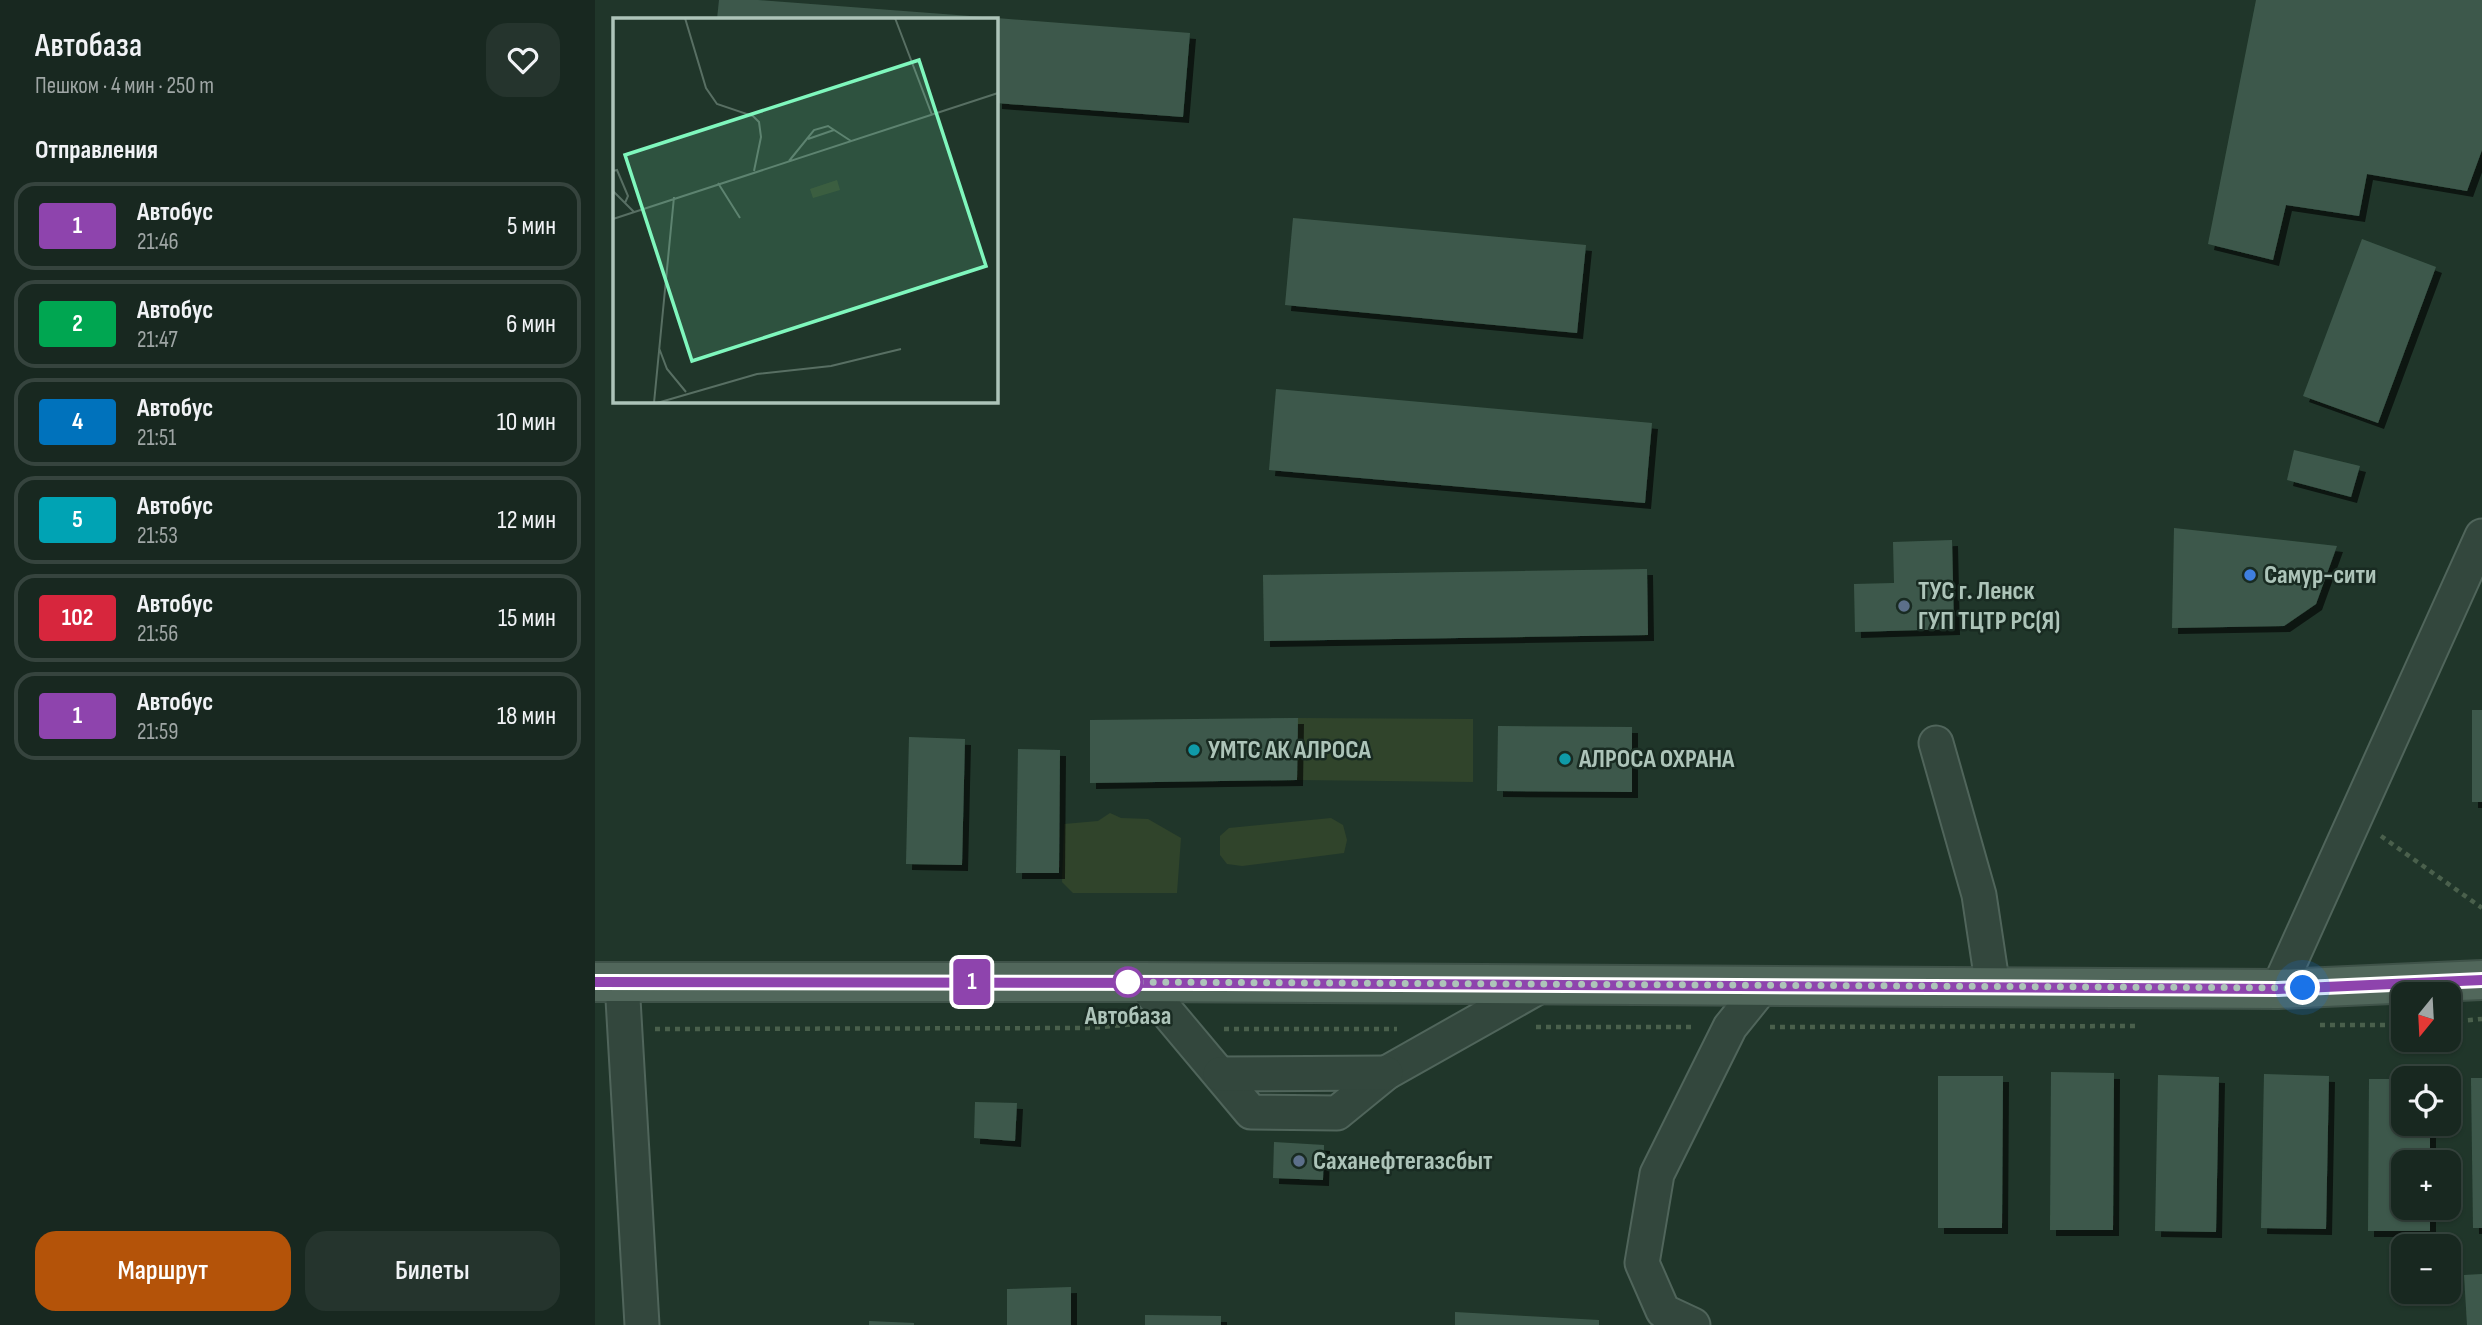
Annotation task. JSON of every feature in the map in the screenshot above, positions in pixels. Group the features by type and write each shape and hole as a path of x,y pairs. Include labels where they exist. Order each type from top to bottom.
{"main road":[{"path":"609,982 1142,982 2278,989 2482,980"}],"street":[{"path":"2278,989 2482,536"},
{"path":"1936,743 1979,895 1993,988"},
{"path":"609,982 642,1325"},
{"path":"1142,982 1251,1112 1337,1113 1386,1073 1542,985"},
{"path":"1693,1325 1664,1311 1641,1263 1657,1174 1730,1027 1763,986"}],"path":[{"path":"2386,825 2380,838 2482,908"},
{"path":"2461,1021 2482,1019"}],"green space":[{"path":"1298,718 1473,719 1473,782 1297,780"},
{"path":"1110,813 1121,818 1148,819 1181,838 1177,893 1073,893 1062,882 1064,824 1098,821"},
{"path":"1331,818 1343,825 1347,840 1344,853 1242,866 1227,864 1220,855 1220,836 1229,828"}],"building":[{"path":"719,0 758,0 983,17 983,18 717,18"},
{"path":"2256,0 2482,0 2482,150 2467,191 2367,174 2359,216 2286,205 2273,260 2208,244"},
{"path":"997,18 1190,33 1183,117 997,103"},
{"path":"1293,218 1586,245 1577,333 1285,305"},
{"path":"2362,239 2436,267 2378,423 2303,396"},
{"path":"1276,389 1652,423 1645,503 1269,470"},
{"path":"2294,450 2360,466 2351,497 2287,480"},
{"name":"Самур-сити","path":"2174,528 2337,546 2316,604 2284,626 2172,628"},
{"name":"ТУС г. Ленск ГУП ТЦТР РС(Я)","path":"1952,540 1954,629 1855,632 1854,584 1894,583 1893,542"},
{"path":"1647,569 1648,635 1264,641 1263,575"},
{"path":"2472,710 2482,710 2482,802 2472,802"},
{"name":"УМТС АК АЛРОСА","path":"1298,718 1297,780 1090,783 1090,720"},
{"name":"АЛРОСА ОХРАНА","path":"1498,726 1632,727 1632,792 1497,791"},
{"path":"909,737 965,739 962,865 906,864"},
{"path":"1018,749 1060,750 1059,873 1016,873"},
{"path":"2051,1072 2114,1073 2113,1230 2050,1230"},
{"path":"2264,1074 2329,1076 2326,1229 2261,1228"},
{"path":"2158,1075 2219,1077 2216,1232 2155,1231"},
{"path":"1938,1076 2003,1076 2002,1228 1938,1228"},
{"path":"2471,1078 2482,1078 2482,1228 2473,1228"},
{"path":"2369,1079 2391,1079 2391,1136 2430,1136 2430,1150 2391,1150 2391,1220 2430,1220 2430,1231 2368,1231"},
{"path":"975,1102 1017,1103 1015,1141 974,1138"},
{"name":"Саханефтегазсбыт","path":"1274,1142 1324,1145 1323,1180 1273,1178"},
{"path":"2482,1274 2482,1325 2467,1325 2464,1275"},
{"path":"1071,1287 1071,1325 1007,1325 1007,1289"},
{"path":"1455,1312 1599,1320 1599,1325 1455,1325"},
{"path":"1145,1315 1221,1316 1221,1325 1145,1325"},
{"path":"869,1321 914,1323 914,1325 869,1325"}],"bus line":[{"name":"1","path":"595,982 2278,989 2482,980"}],"place":[{"name":"Самур-сити","path":"2250,575"},
{"name":"ТУС г. Ленск ГУП ТЦТР РС(Я)","path":"1904,606"},
{"name":"УМТС АК АЛРОСА","path":"1194,750"},
{"name":"АЛРОСА ОХРАНА","path":"1565,759"},
{"name":"Автобаза","path":"1128,982"},
{"name":"Саханефтегазсбыт","path":"1299,1161"}],"route":[{"path":"1128,982 2303,988"}]}
